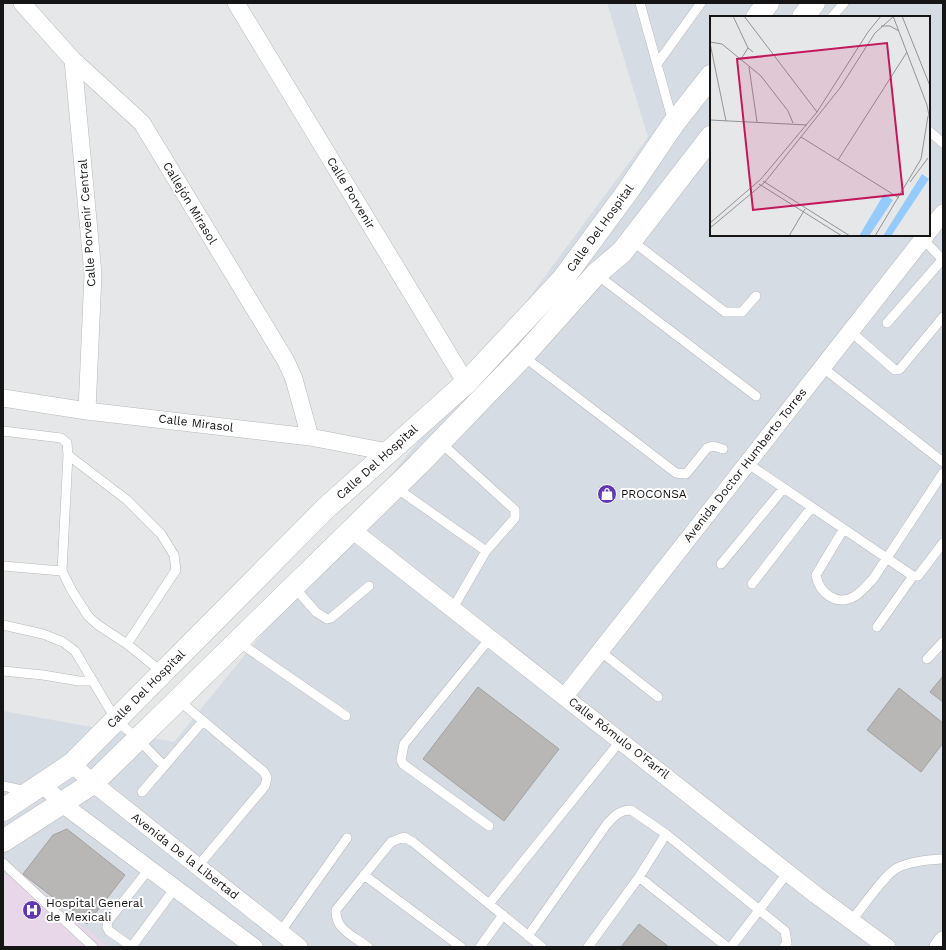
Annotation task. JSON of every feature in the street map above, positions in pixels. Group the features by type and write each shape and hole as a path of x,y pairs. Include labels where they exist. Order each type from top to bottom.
{"street":[{"name":"Calle Porvenir","path":"236,3 466,383"},
{"path":"758,16 768,3"},
{"path":"804,16 814,3"},
{"name":"Callejón Mirasol","path":"25,4 73,60 134,114 145,129 286,361 294,379 310,437"},
{"name":"Calle Porvenir Central","path":"73,60 93,274 87,411"},
{"name":"Calle Del Hospital","path":"3,810 72,764 326,508 466,383 562,278 625,195 674,123 710,77"},
{"name":"Calle Del Hospital","path":"3,841 61,802 93,783 395,487 522,356 596,274 622,252 710,138"},
{"name":"Avenida Doctor Humberto Torres","path":"930,230 943,213"},
{"name":"Avenida Doctor Humberto Torres","path":"565,696 925,236"},
{"name":"Calle Mirasol","path":"3,398 87,411 310,437 388,452"},
{"path":"388,452 393,459 395,487"},
{"name":"Calle Rómulo O'Farril","path":"351,529 491,637 816,895 887,947"},
{"name":"Avenida De la Libertad","path":"72,764 93,783 299,947"},
{"path":"36,787 61,802 176,888 244,944"},
{"path":"938,947 943,940"}],"lane":[{"path":"657,64 701,3"},
{"path":"833,16 844,3"},
{"path":"642,4 674,123"},
{"path":"930,132 943,143"},
{"path":"887,323 943,260 927,236"},
{"path":"631,240 725,312 742,312 756,296"},
{"path":"596,274 756,396"},
{"path":"850,331 895,370 900,369 943,317"},
{"path":"522,356 676,473 686,474 707,448 713,446 723,449"},
{"path":"822,367 943,462"},
{"path":"3,431 61,438 67,443 68,455 62,571 72,591 88,616 98,625 128,644 163,672"},
{"path":"440,442 515,510 515,518 486,551 453,608"},
{"path":"68,455 127,500 161,534 174,555 176,570 128,644"},
{"path":"747,463 843,530 913,576 918,576 943,543"},
{"path":"843,530 816,575 818,586 825,593 834,599 844,600 854,597 864,590 887,559 943,473"},
{"path":"395,487 486,551"},
{"path":"721,564 783,489"},
{"path":"752,584 811,508"},
{"path":"3,566 62,571"},
{"path":"877,627 913,576"},
{"path":"293,586 316,612 326,619 331,618 369,586"},
{"path":"3,625 43,634 69,646 75,651 116,720 138,738 164,766"},
{"path":"489,826 403,764 401,760 404,744 491,637"},
{"path":"237,641 346,716"},
{"path":"927,659 943,642"},
{"path":"600,651 658,697"},
{"path":"3,671 43,675 79,682 94,682"},
{"path":"177,700 264,772 267,778 265,786 198,866"},
{"path":"142,792 203,721"},
{"path":"489,904 621,740"},
{"path":"3,786 36,787"},
{"path":"528,936 607,824 618,813 624,810 631,810 666,834 785,931 787,943 784,947"},
{"path":"588,947 639,877 666,834"},
{"path":"368,947 339,926 336,918 336,910 391,842 404,837 542,947"},
{"path":"281,932 346,838"},
{"path":"852,920 892,871 897,868 927,860 943,859"},
{"path":"3,863 93,947"},
{"path":"149,868 108,921 107,927 109,931 129,945 134,945 176,888"},
{"path":"731,947 788,872"},
{"path":"364,875 461,947"},
{"path":"639,877 727,947"},
{"path":"480,947 503,915"}],"shaded area":[{"path":"607,3 943,3 943,947 3,947 3,711 174,742 466,383 648,137"},
{"name":"Hospital General de Mexicali","path":"11,872 110,947 3,947 3,877"}],"building":[{"path":"943,676 943,702 930,692"},
{"path":"478,687 559,749 504,821 423,759"},
{"path":"899,688 943,723 943,743 921,772 867,730"},
{"path":"67,829 125,875 87,924 23,874 53,835"},
{"path":"639,924 669,947 621,947"}],"place":[{"name":"PROCONSA","path":"607,494"},
{"name":"Hospital General de Mexicali","path":"32,910"}]}
